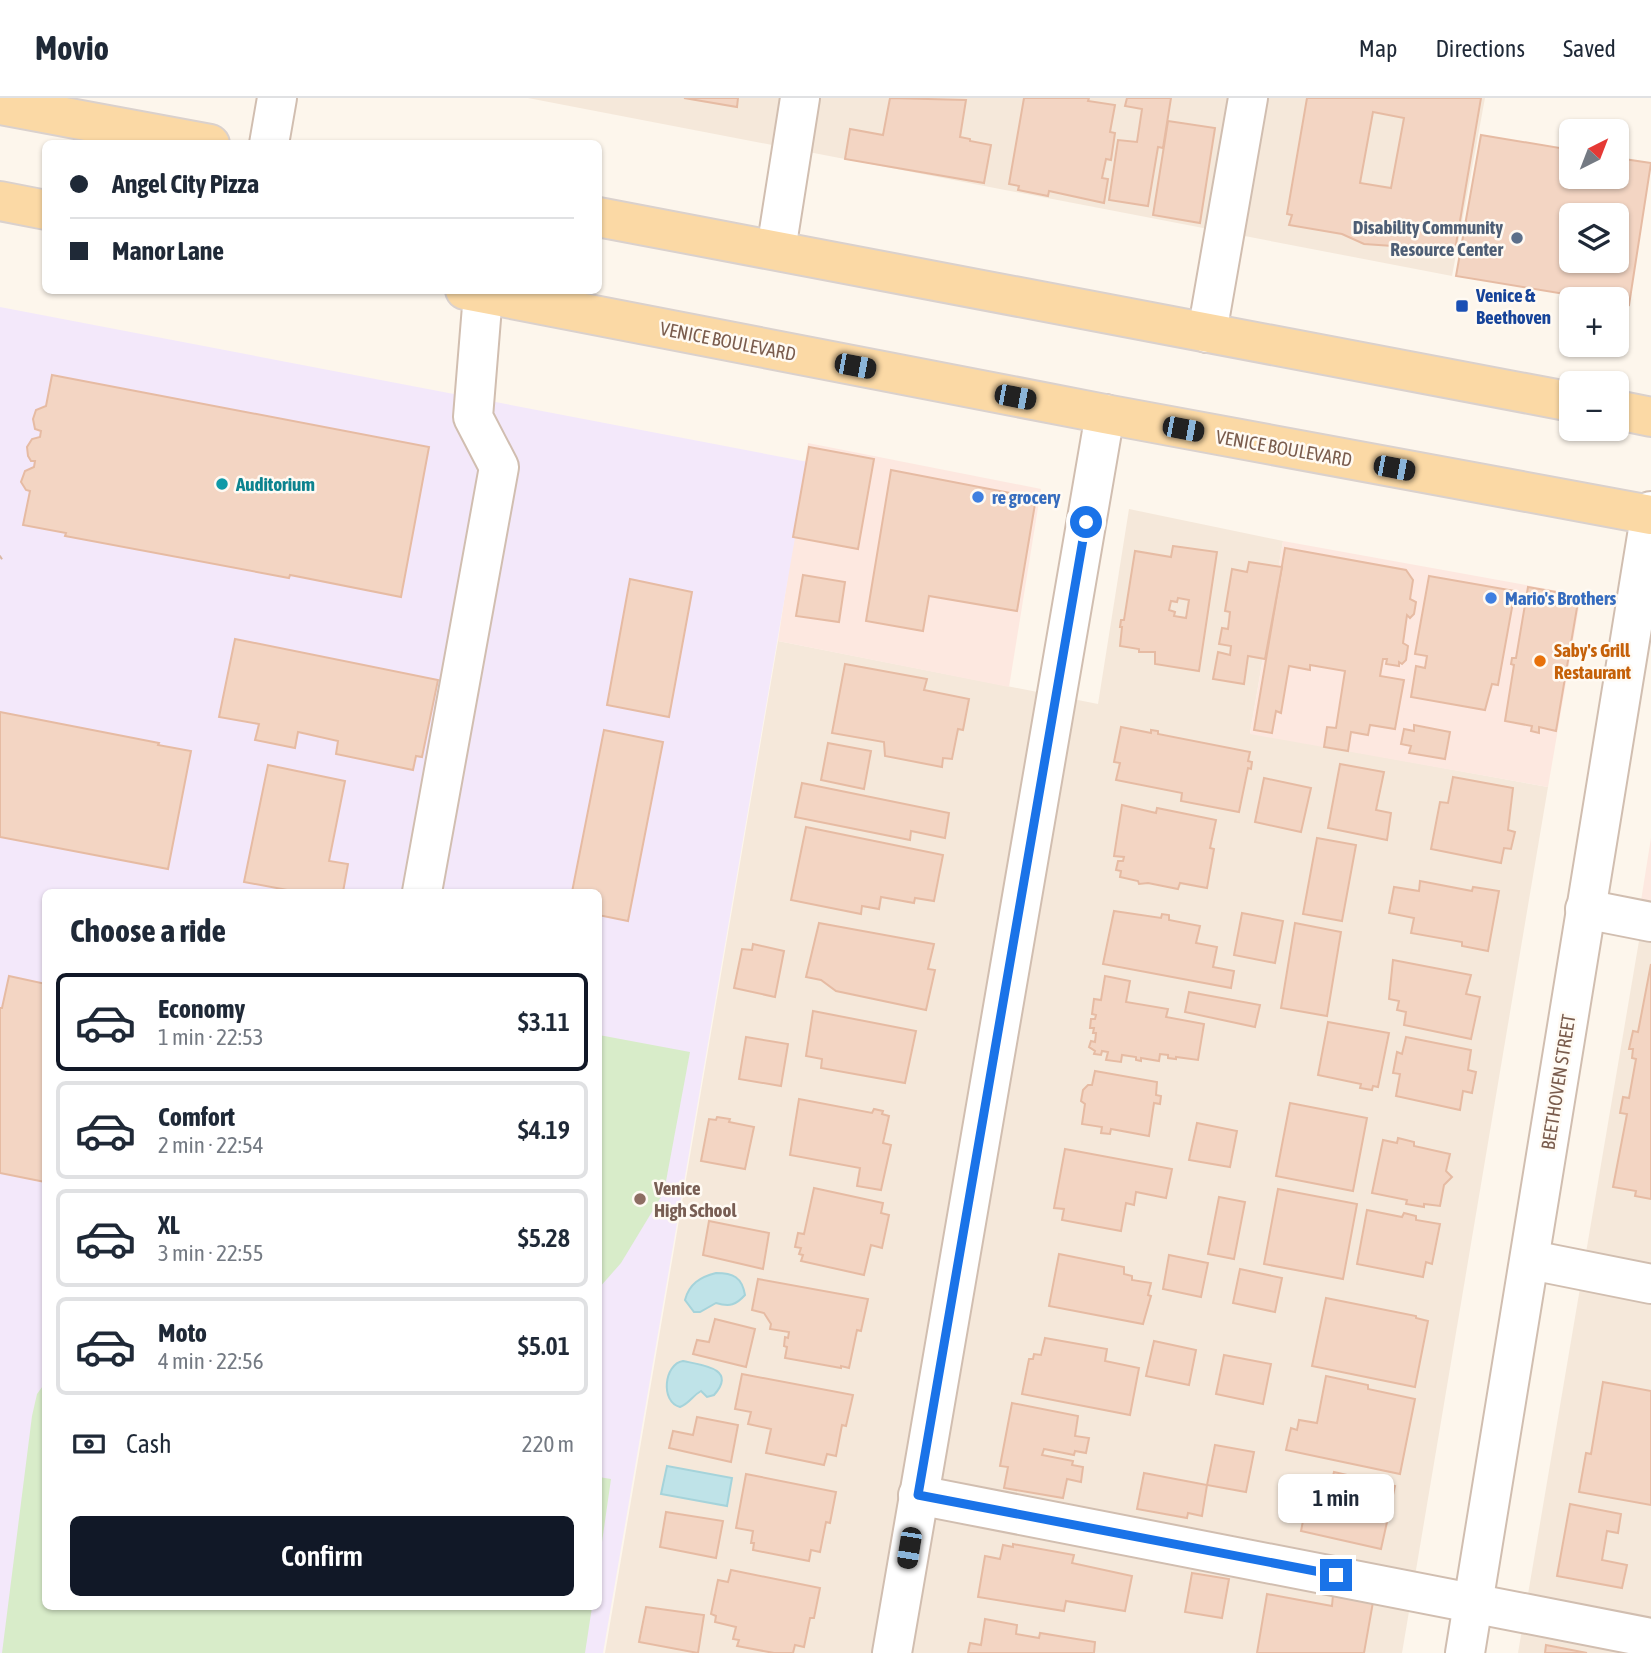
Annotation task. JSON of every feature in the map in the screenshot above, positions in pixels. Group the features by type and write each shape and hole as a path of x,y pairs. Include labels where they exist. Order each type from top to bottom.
{"main road":[{"path":"0,106 188,140"},
{"path":"0,201 42,209"},
{"path":"602,218 1559,400"},
{"name":"VENICE BOULEVARD","path":"484,294 1105,414 1651,514"},
{"path":"1629,412 1651,417"}],"street":[{"path":"270,140 277,98"},
{"path":"776,250 800,98"},
{"path":"1207,333 1248,98"},
{"path":"423,889 499,467 473,417 474,294"},
{"path":"892,1653 1105,414"},
{"name":"BEETHOVEN STREET","path":"1465,1653 1651,514"},
{"path":"1585,909 1651,922"},
{"path":"1531,1260 1651,1284"},
{"path":"918,1495 1651,1638"}],"shaded area":[{"path":"528,98 1485,98 1452,276"},
{"name":"Venice High School","path":"0,307 808,462 603,1653 0,1653"},
{"path":"808,443 1041,489 1009,687 778,641"},
{"path":"1129,509 1283,541 1250,733 1548,787 1402,1653 605,1653 778,641 1098,704"},
{"path":"1283,541 1581,595 1548,787 1250,734"},
{"path":"1651,838 1651,909 1640,907"},
{"path":"1640,935 1651,937 1651,1653 1518,1653"}],"green space":[{"path":"602,1036 690,1052 664,1192 621,1263 602,1285"},
{"path":"42,1387 42,1610 592,1610 585,1653 2,1653 37,1394"},
{"path":"602,1478 611,1479 602,1542"}],"water":[{"path":"716,1273 736,1277 742,1284 745,1295 732,1304 716,1303 700,1312 694,1312 685,1300 689,1290 700,1279"},
{"path":"683,1361 714,1369 722,1379 714,1395 707,1397 701,1391 680,1407 669,1398 667,1383 672,1369"},
{"path":"667,1466 732,1478 727,1506 661,1494"}],"building":[{"path":"684,98 738,98 737,107"},
{"path":"890,98 966,100 960,137 991,145 984,183 845,159 850,129 883,135"},
{"path":"1024,98 1089,98 1088,101 1115,105 1110,132 1115,133 1111,160 1106,159 1102,178 1108,179 1104,203 1049,191 1048,196 1018,190 1019,186 1009,184"},
{"path":"1127,98 1171,98 1163,148 1158,147 1148,206 1109,200 1118,140 1137,142 1142,109 1125,106"},
{"path":"1307,98 1481,98 1454,256 1364,244 1342,234 1289,225 1292,215 1287,214","holes":["1373,112 1404,118 1391,188 1360,183"]},
{"path":"1168,121 1215,128 1200,223 1153,215"},
{"name":"Disability Community Resource Center","path":"1481,135 1559,148 1559,189 1629,189 1629,160 1651,163 1629,305 1629,287 1559,287 1559,293 1456,276"},
{"name":"Auditorium","path":"52,375 429,447 401,597 65,536 66,533 23,525 30,491 26,490 21,482 25,471 34,467 35,461 31,461 28,456 27,447 32,439 40,437 41,431 35,429 33,419 36,410 46,406"},
{"path":"809,447 874,459 858,549 793,537"},
{"path":"891,470 1036,498 1017,611 929,596 923,631 866,621"},
{"path":"1173,546 1217,552 1199,671 1155,664 1155,652 1139,652 1139,649 1120,646 1121,620 1124,620 1135,551 1171,557","holes":["1178,598 1189,600 1186,618 1174,616 1175,612 1169,610 1171,601 1177,602"]},
{"path":"1285,548 1406,570 1413,580 1410,599 1416,602 1414,614 1410,618 1407,615 1403,643 1408,646 1406,660 1402,664 1399,662 1399,666 1386,664 1387,659 1383,659 1380,676 1404,680 1395,729 1370,725 1368,735 1351,732 1348,751 1324,747 1327,727 1336,728 1345,671 1310,665 1310,670 1289,666 1281,713 1276,711 1272,733 1254,730"},
{"path":"1249,562 1282,567 1265,659 1248,656 1244,684 1213,679 1218,652 1230,655 1231,646 1219,644 1222,628 1228,629 1230,612 1225,611 1232,569 1247,572"},
{"path":"803,575 845,582 839,622 796,616"},
{"path":"1429,576 1515,591 1498,685 1492,684 1485,710 1411,697 1416,666 1425,668 1427,656 1415,654"},
{"path":"630,579 692,592 669,717 607,705"},
{"name":"Saby's Grill Restaurant","path":"1528,587 1579,596 1556,731 1539,727 1539,733 1531,731 1532,726 1505,721 1514,665 1511,664 1512,658 1516,658"},
{"path":"235,639 438,680 422,757 416,756 413,770 336,754 338,741 298,732 295,748 255,740 259,724 219,717"},
{"path":"845,664 927,679 924,690 969,699 963,730 958,729 952,759 943,758 942,767 885,756 884,742 832,733"},
{"path":"0,712 191,751 168,869 0,837"},
{"path":"1414,725 1450,732 1445,759 1409,753 1411,746 1401,744 1404,729 1414,731"},
{"path":"1121,727 1151,733 1151,730 1158,731 1158,734 1250,752 1248,761 1252,762 1251,769 1248,768 1239,812 1181,801 1182,793 1116,780 1120,763 1114,762"},
{"path":"604,730 663,742 628,921 602,916 602,889 573,889"},
{"path":"828,743 871,751 864,789 821,780"},
{"path":"1340,764 1384,772 1376,810 1391,813 1387,840 1328,828"},
{"path":"268,765 345,781 329,861 348,864 344,889 282,889 244,882"},
{"path":"1453,777 1513,788 1508,830 1515,832 1511,849 1504,848 1501,863 1431,849 1440,802 1448,803"},
{"path":"1264,778 1311,788 1301,832 1255,822"},
{"path":"802,783 949,813 945,838 911,831 910,840 795,817"},
{"path":"1122,805 1156,813 1157,808 1216,820 1210,848 1214,849 1207,888 1180,883 1178,889 1148,883 1139,884 1138,881 1120,877 1121,871 1116,870 1118,861 1123,861 1124,857 1114,856"},
{"path":"806,827 943,855 934,901 915,898 914,903 881,897 879,909 862,906 861,914 791,900"},
{"path":"1317,838 1356,845 1342,921 1303,914"},
{"path":"1420,881 1472,891 1473,887 1499,891 1488,951 1462,946 1462,942 1411,933 1414,918 1389,913 1394,887 1419,891"},
{"path":"1114,911 1161,918 1162,914 1169,915 1169,920 1200,926 1196,943 1217,947 1213,967 1234,971 1231,988 1103,964"},
{"path":"1242,913 1283,921 1275,963 1234,955"},
{"path":"819,923 934,944 928,969 935,970 926,1010 836,991 821,980 806,977"},
{"path":"1295,923 1341,932 1327,1016 1281,1008"},
{"path":"753,944 784,951 775,997 734,988 742,949 752,950"},
{"path":"1393,960 1471,975 1466,994 1480,997 1471,1039 1404,1025 1406,1012 1397,1010 1399,1001 1389,999"},
{"path":"1651,964 1651,1199 1635,1196 1636,1191 1613,1187 1627,1114 1620,1113 1623,1097 1629,1098 1636,1059 1632,1058 1633,1049 1629,1049 1633,1031 1638,1032"},
{"path":"9,976 42,983 42,1181 0,1173 2,1008"},
{"path":"1105,976 1130,981 1126,1002 1168,1009 1166,1017 1204,1024 1198,1060 1168,1058 1168,1055 1160,1054 1159,1061 1141,1058 1141,1061 1136,1060 1136,1057 1122,1055 1121,1062 1106,1060 1108,1052 1094,1054 1095,1051 1089,1047 1091,1041 1095,1042 1096,1033 1093,1033 1094,1028 1090,1028 1091,1019 1095,1019 1096,1015 1092,1014 1094,999 1101,1000"},
{"path":"1189,992 1260,1005 1255,1027 1185,1012"},
{"path":"813,1011 916,1031 905,1083 821,1068 822,1059 806,1056"},
{"path":"1328,1022 1389,1033 1378,1087 1373,1086 1372,1090 1360,1088 1361,1084 1318,1075"},
{"path":"746,1037 788,1044 781,1086 739,1079"},
{"path":"1406,1037 1471,1050 1468,1070 1476,1072 1472,1093 1463,1091 1460,1110 1396,1096 1400,1074 1393,1073 1397,1052 1402,1054"},
{"path":"1095,1071 1157,1082 1156,1095 1161,1096 1160,1104 1154,1103 1149,1136 1111,1129 1110,1134 1101,1133 1102,1127 1082,1124 1085,1104 1081,1101 1083,1090 1092,1085"},
{"path":"799,1099 872,1113 874,1109 889,1116 883,1143 891,1145 881,1190 857,1186 860,1168 790,1155"},
{"path":"1290,1103 1367,1118 1353,1191 1276,1176"},
{"path":"717,1117 754,1127 745,1169 701,1161 709,1119 716,1120"},
{"path":"1197,1123 1237,1131 1230,1167 1189,1160"},
{"path":"1398,1138 1414,1142 1414,1146 1450,1154 1446,1171 1452,1177 1444,1185 1440,1206 1406,1204 1407,1200 1372,1193 1383,1140 1397,1143"},
{"path":"1065,1149 1172,1169 1166,1198 1136,1192 1134,1205 1126,1203 1121,1231 1062,1220 1064,1209 1054,1208"},
{"path":"814,1188 883,1203 881,1213 889,1215 882,1248 871,1245 864,1275 801,1261 801,1248 795,1247 798,1233 804,1234"},
{"path":"1278,1189 1357,1204 1343,1279 1264,1264"},
{"path":"1219,1197 1245,1202 1234,1259 1208,1254"},
{"path":"1367,1210 1402,1217 1404,1213 1416,1216 1416,1220 1440,1224 1432,1264 1426,1262 1423,1277 1357,1264"},
{"path":"709,1221 769,1233 763,1269 703,1255"},
{"path":"1059,1254 1124,1267 1124,1274 1132,1276 1132,1280 1151,1283 1148,1295 1151,1296 1143,1324 1049,1306"},
{"path":"1169,1255 1208,1263 1201,1297 1163,1289"},
{"path":"1240,1269 1282,1278 1275,1312 1233,1303"},
{"path":"758,1279 868,1299 861,1331 857,1330 849,1368 785,1358 785,1337 788,1338 789,1332 770,1329 771,1324 764,1313 752,1310"},
{"path":"1326,1298 1416,1316 1428,1321 1415,1387 1312,1366"},
{"path":"715,1319 755,1329 746,1367 693,1354 697,1340 709,1342"},
{"path":"1045,1338 1107,1349 1105,1361 1139,1368 1130,1415 1022,1394 1029,1359 1033,1359 1034,1354 1041,1355"},
{"path":"1154,1341 1196,1350 1189,1385 1146,1376"},
{"path":"1224,1355 1271,1364 1263,1404 1216,1394"},
{"path":"742,1374 853,1395 846,1426 842,1425 836,1456 827,1454 824,1465 766,1453 771,1429 748,1424 751,1412 735,1409"},
{"path":"1326,1376 1415,1399 1400,1474 1286,1450 1291,1428 1297,1430 1299,1420 1317,1423"},
{"path":"1603,1382 1651,1391 1651,1505 1579,1492 1586,1453 1591,1454"},
{"path":"1012,1403 1078,1416 1075,1436 1089,1438 1086,1453 1075,1451 1074,1455 1044,1449 1042,1455 1073,1461 1072,1465 1083,1467 1081,1482 1067,1479 1063,1498 1004,1488 1008,1467 1000,1466"},
{"path":"697,1417 738,1425 731,1462 669,1448 673,1431 693,1435"},
{"path":"1215,1445 1254,1452 1246,1492 1207,1485"},
{"path":"1334,1472 1395,1486 1381,1549 1301,1531 1305,1511 1314,1513 1319,1477 1332,1480"},
{"path":"1144,1473 1207,1485 1202,1516 1188,1513 1187,1518 1137,1509"},
{"path":"746,1474 836,1492 830,1523 826,1522 820,1552 811,1550 809,1561 753,1550 753,1531 736,1528"},
{"path":"1570,1504 1621,1514 1618,1533 1607,1531 1602,1560 1627,1565 1622,1588 1557,1576"},
{"path":"666,1512 723,1521 716,1558 660,1547"},
{"path":"1013,1544 1074,1555 1072,1563 1132,1576 1125,1611 1066,1601 1064,1611 978,1597 985,1556 1000,1559 1003,1545 1013,1547"},
{"path":"731,1570 820,1588 804,1647 795,1645 793,1653 774,1653 737,1646 739,1640 733,1639 736,1627 715,1622 716,1616 711,1614 718,1580 728,1582"},
{"path":"1192,1573 1229,1579 1222,1618 1185,1612"},
{"path":"1267,1594 1332,1606 1333,1595 1373,1602 1364,1653 1257,1653"},
{"path":"646,1607 704,1615 698,1653 639,1642"},
{"path":"985,1619 1017,1625 1016,1634 1039,1638 1040,1633 1095,1642 1094,1653 968,1653 970,1643 981,1645"},
{"path":"1546,1645 1587,1653 1545,1653"}],"place":[{"name":"Disability Community Resource Center","path":"1517,238"},
{"name":"Venice & Beethoven","path":"1462,306"},
{"name":"Auditorium","path":"222,484"},
{"name":"re grocery","path":"978,497"},
{"name":"Mario's Brothers","path":"1491,598"},
{"name":"Saby's Grill Restaurant","path":"1540,661"},
{"name":"Venice High School","path":"640,1199"}],"route":[{"path":"1086,522 918,1495 1336,1575"}]}
